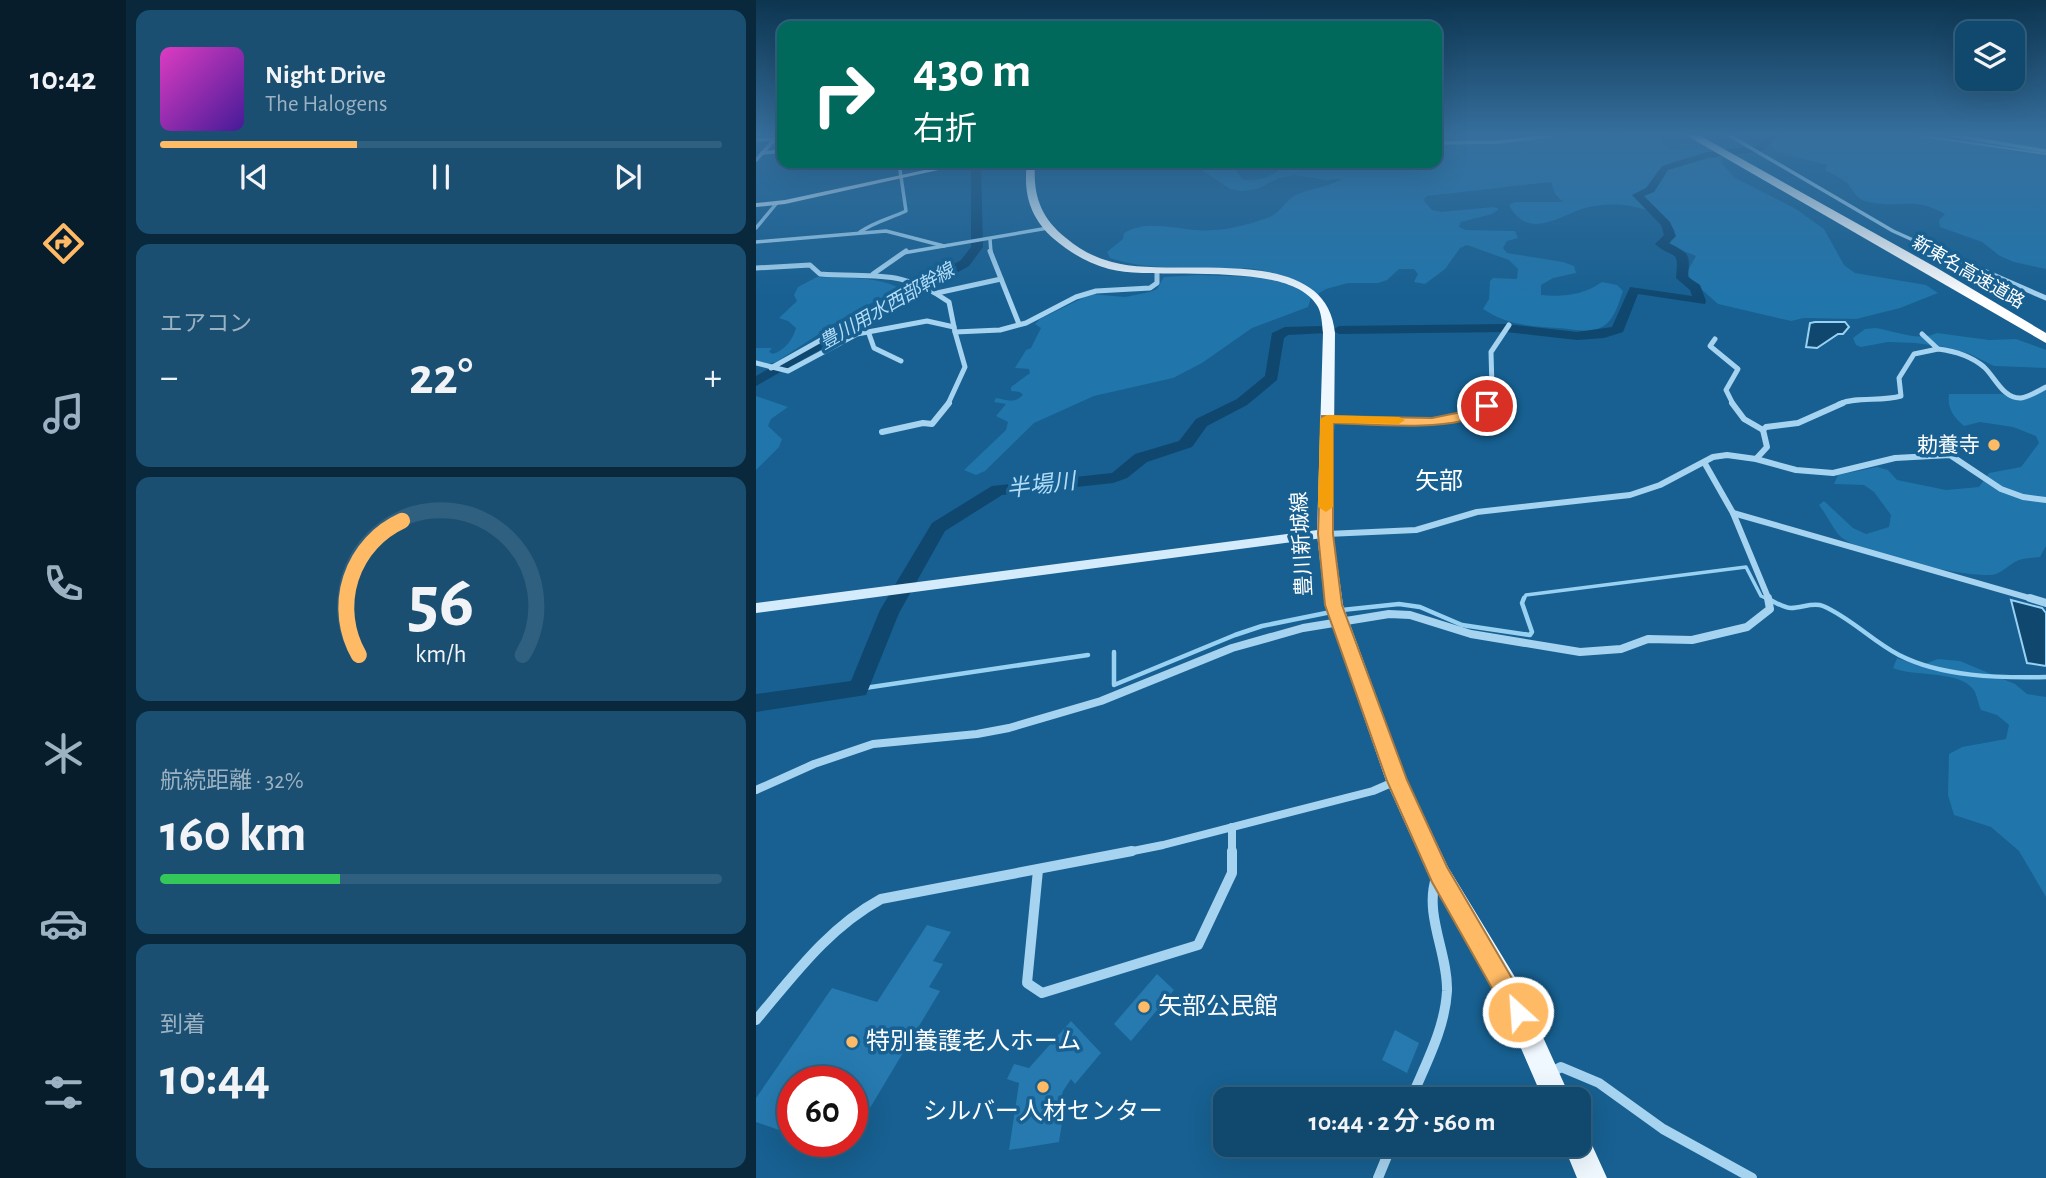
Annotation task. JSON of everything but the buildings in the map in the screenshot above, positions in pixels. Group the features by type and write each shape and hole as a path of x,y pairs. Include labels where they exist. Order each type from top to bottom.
{"highway":[{"name":"新東名高速道路","path":"1799,189 2046,339"},
{"name":"新東名高速道路","path":"1802,189 2046,330"}],"main road":[{"name":"豊川新城線","path":"1031,189 1031,201 1048,228 1066,247 1084,257 1112,265 1157,271 1257,273 1283,279 1314,294 1322,303 1327,315 1325,534 1330,589 1339,622 1397,781 1440,875 1509,991 1552,1087"},
{"path":"1583,1157 1592,1178"}],"street":[{"path":"756,205 776,204 843,189"},
{"path":"860,232 877,220 891,218 906,211 903,189"},
{"path":"1821,189 1908,239 2046,298"},
{"path":"756,228 776,204"},
{"path":"873,274 907,250 1048,228"},
{"path":"756,242 886,231 944,246"},
{"path":"987,239 1020,324"},
{"path":"756,268 810,265 820,274 873,274 929,288 949,302 965,367 940,418 932,424 923,423 882,432"},
{"path":"756,363 788,371 857,334 927,321 954,330 1000,330 1031,321 1086,293 1155,286 1157,271"},
{"path":"937,293 1001,279"},
{"path":"773,368 920,285"},
{"path":"1327,419 1432,422 1482,410 1491,398 1490,358 1493,345 1508,327"},
{"path":"868,331 874,348 901,361"},
{"path":"1922,334 1938,349"},
{"path":"1716,339 1710,346 1738,369 1726,390 1735,409 1745,421 1763,430 1798,423 1829,406 1846,401 1898,398 1901,396 1899,378 1914,354 1938,349 1953,351 1980,364 2003,389 2016,398 2024,398 2046,387"},
{"path":"1756,459 1767,447 1763,430"},
{"path":"756,608 1325,534 1416,530 1477,512 1630,495 1660,485 1704,462 1727,455 1819,473 1833,473 1895,458 1950,455 2001,489 2023,498 2046,500"},
{"path":"756,790 814,764 873,744 977,734 1009,728 1110,697 1232,648 1272,636 1339,622 1389,614 1410,615 1454,630 1580,652 1621,649 1648,639 1692,640 1746,627 1770,609 1771,605 1733,513 1704,462"},
{"path":"1733,513 2046,603"},
{"path":"756,1020 835,928 860,909 881,899 1163,845 1373,791 1397,781"},
{"path":"1038,870 1027,983 1042,993 1198,945 1232,873 1232,827"},
{"path":"1416,1087 1439,1026 1447,990 1443,947 1433,910 1434,879 1440,875"},
{"path":"1546,1075 1561,1067 1599,1083 1663,1129 1752,1178"},
{"path":"1378,1178 1387,1157"}],"shaded area":[{"path":"1489,189 1427,196 1423,200 1432,210 1441,212 1494,207 1499,209 1492,214 1461,222 1459,227 1466,230 1515,231 1518,238 1507,241 1503,248 1507,253 1574,266 1576,273 1553,278 1541,285 1541,295 1573,294 1602,282 1617,285 1623,291 1611,318 1605,325 1593,330 1519,324 1483,309 1489,299 1490,281 1493,278 1517,279 1518,269 1509,260 1467,245 1460,248 1445,269 1425,284 1414,282 1418,274 1414,269 1399,269 1387,280 1378,283 1348,283 1326,289 1311,298 1308,307 1252,328 1202,363 1173,378 1094,396 1034,423 985,471 976,475 964,470 1006,430 1008,422 996,416 1006,404 994,402 996,398 1013,400 1023,395 1011,391 1011,387 1030,373 1029,369 1015,368 1026,350 1031,348 1041,328 1035,324 1040,319 1091,294 1125,297 1150,292 1157,289 1164,277 1260,277 1265,271 1151,266 1110,258 1107,252 1123,239 1124,233 1146,226 1202,230 1243,225 1272,216 1296,195 1307,191"},
{"path":"1553,189 1757,189 1796,209 1824,229 1844,265 1855,273 1926,285 1938,293 1900,308 1856,319 1804,318 1791,321 1718,304 1691,280 1687,272 1696,256 1669,245 1675,231 1658,215 1634,207 1609,205 1585,208 1535,224 1517,216 1509,205 1515,202 1563,202"},
{"path":"1852,189 2046,189 2046,269 2014,262 2000,256 1982,242 1940,227 1939,220 1945,214 1934,209 1916,204 1880,204 1862,200"},
{"path":"817,277 870,280 900,288 845,317 776,362 768,364 756,361 756,348 772,348 769,352 773,354 791,340 796,328 779,318 797,301 794,295 798,287"},
{"path":"1845,322 1849,327 1843,334 1838,334 1817,348 1806,347 1810,323"},
{"path":"1876,328 1915,336 1937,333 1989,340 2016,339 2046,350 2046,368 1994,366 1970,354 1915,343 1888,342 1861,347 1856,345 1853,338 1865,329"},
{"path":"2046,389 2046,546 2040,557 2019,560 1990,575 1912,563 1851,543 1840,536 1819,505 1824,501 1853,528 1866,534 1889,527 1891,515 1874,492 1864,485 1834,484 1838,475 1877,467 1888,470 1897,480 1946,490 1979,487 1989,473 2021,467 2039,443 2036,436 2013,427 1980,422 1964,426 1952,412 1949,394 2001,394 2017,397"},
{"path":"756,396 788,407 771,419 768,426 782,439 779,447 756,470"},
{"path":"2011,600 2042,608 2046,613 2046,666 2027,663"},
{"path":"1897,658 1919,666 1938,659 1960,661 2015,684 2027,694 2046,697 2046,897 2019,851 1991,827 1954,815 1948,795 1949,754 1962,747 2006,739 2009,725 1997,715 1981,710 1973,689 1966,683 1947,676 1893,668"}],"waterway":[{"name":"豊川用水西部幹線","path":"756,382 965,263 977,247 976,189"},
{"name":"半場川","path":"1650,190 1637,195 1666,224 1670,236 1661,244 1681,254 1685,263"},
{"name":"半場川","path":"1621,319 1634,290 1700,301 1696,288 1682,278 1683,265"},
{"name":"半場川","path":"1339,330 1506,328 1591,336 1618,329 1620,323"},
{"name":"半場川","path":"756,703 858,689 890,610 938,527 998,490 1113,478 1141,458 1186,444 1201,422 1242,402 1272,377 1277,336 1285,331 1321,330"},
{"path":"1524,599 1526,595 1746,567 1761,596 1770,600"},
{"path":"1766,598 1770,600"},
{"path":"1342,610 1399,604 1420,607 1462,625 1530,635 1532,632 1522,603 1524,599"},
{"path":"1770,600 1788,608 1823,606 1899,655 1933,668 1971,675 2046,677"},
{"path":"1114,652 1114,685 1235,635 1262,626 1331,612"},
{"path":"858,689 1088,655"}],"slow traffic":[{"path":"1326,507 1327,419 1399,420"}],"place":[{"name":"勅養寺","path":"1994,445"},
{"name":"矢部公民館","path":"1144,1007"},
{"name":"特別養護老人ホーム","path":"852,1042"},
{"name":"シルバー人材センター","path":"1043,1087"}],"district":[{"name":"矢部","path":"1439,482"}],"route":[{"path":"1487,406 1476,413 1432,422 1327,419 1325,534 1334,605 1397,781 1440,875 1509,991 1518,1012"}]}
